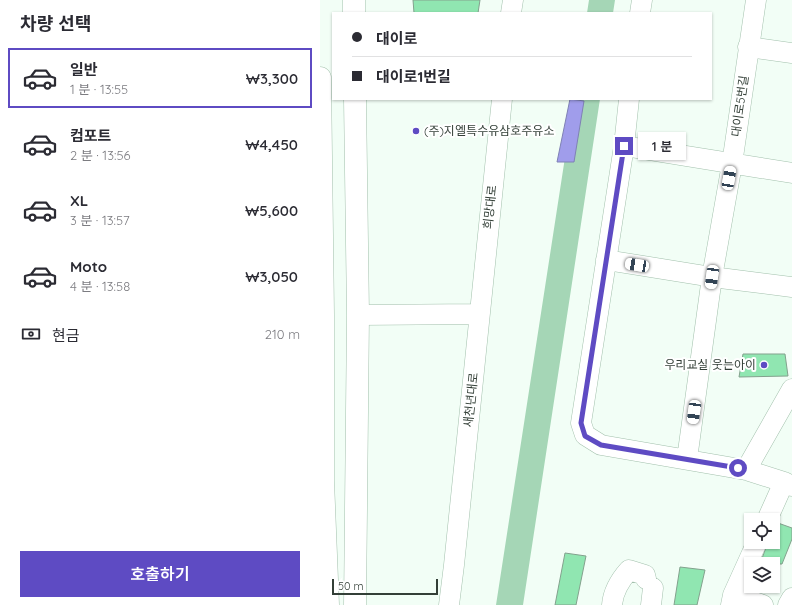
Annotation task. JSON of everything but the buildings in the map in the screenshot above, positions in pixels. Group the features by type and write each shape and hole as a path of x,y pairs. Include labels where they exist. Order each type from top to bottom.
{"main road":[{"path":"354,0 354,12"},
{"path":"320,78 321,481 328,605"},
{"path":"355,100 358,315 355,605"},
{"path":"321,315 358,315"}],"street":[{"path":"511,12 513,0"},
{"path":"640,12 642,0"},
{"name":"대이로5번길","path":"687,459 712,277 732,164 756,0"},
{"path":"748,47 792,53"},
{"name":"희망대로","path":"479,314 502,100"},
{"path":"629,100 624,146 581,423 585,436 601,445 746,470 788,484 771,513"},
{"path":"624,146 792,173"},
{"path":"606,260 712,277 792,287"},
{"path":"358,315 479,314"},
{"name":"새천년대로","path":"449,605 479,314"},
{"path":"746,470 792,389"},
{"path":"754,549 732,600 763,605"},
{"path":"612,605 612,600 621,579 629,570 645,576 650,591"},
{"path":"788,605 792,598"}],"green space":[{"path":"589,0 615,0 613,12 587,12"},
{"path":"574,100 600,100 523,605 496,605"}],"shaded area":[{"path":"570,100 584,101 574,162 557,162"}],"place":[{"name":"(주)지엘특수유삼호주유소","path":"416,131"},
{"name":"우리교실 웃는아이","path":"764,365"}],"route":[{"path":"624,146 581,423 585,436 601,445 738,468"}]}
